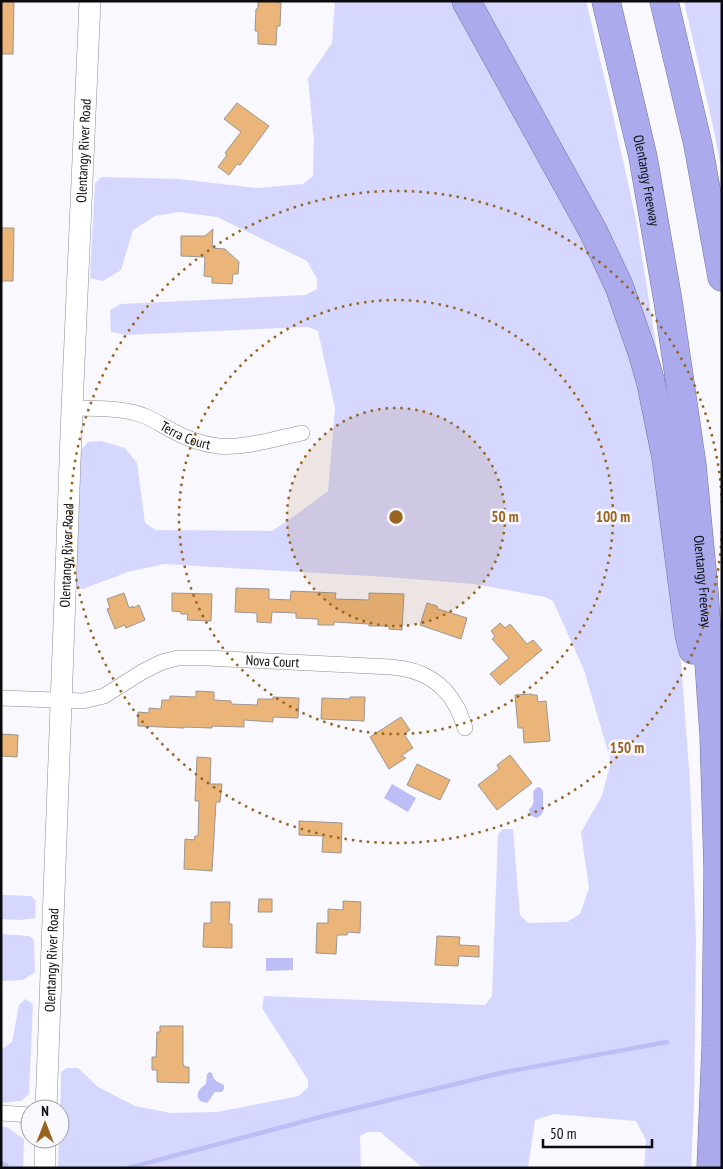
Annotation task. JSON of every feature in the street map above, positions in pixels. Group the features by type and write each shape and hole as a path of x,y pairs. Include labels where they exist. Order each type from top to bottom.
{"highway":[{"path":"466,1 593,231 618,286 642,352 651,383 666,457 689,634 714,735"},
{"name":"Olentangy Freeway","path":"606,1 643,157 668,301 692,464 704,591 714,735 718,870 716,1046 711,1168"},
{"path":"664,1 698,145 722,277"}],"main road":[{"name":"Olentangy River Road","path":"46,1099 72,408 90,1"},
{"path":"44,1168 45,1149"}],"street":[{"name":"Terra Court","path":"72,408 124,411 137,414 173,432 201,442 221,446 241,446 302,433"},
{"name":"Nova Court","path":"1,698 83,700 104,696 162,662 178,658 391,667 413,670 437,683 456,705 466,728"},
{"path":"1,1113 20,1114"}],"shaded area":[{"path":"335,1 452,1 544,157 619,313 656,459 680,649 690,782 696,939 694,1105 691,1168 644,1168 646,1140 636,1121 554,1114 535,1120 528,1168 423,1168 380,1132 368,1132 360,1136 361,1168 58,1168 59,1149 70,1149 70,1099 61,1099 61,1072 67,1068 78,1068 98,1087 135,1106 171,1113 217,1112 299,1096 308,1087 308,1080 262,1008 264,996 485,1005 492,996 498,834 503,829 513,829 520,915 528,923 567,922 580,914 589,888 581,832 602,796 611,762 584,670 553,601 545,597 474,584 164,564 128,572 83,589 76,588 77,455 88,442 101,441 125,448 137,463 145,523 156,530 272,531 328,491 335,408 318,331 308,327 126,335 111,332 110,310 121,304 305,295 317,289 317,279 307,261 217,217 179,212 155,216 133,230 121,270 103,281 90,278 95,183 102,177 178,179 257,188 303,184 313,176 314,141 308,78 332,43"},
{"path":"481,1 586,1 636,220 657,350 650,351"},
{"path":"684,1 722,1 722,172 714,131"},
{"path":"392,784 416,798 408,812 384,798"},
{"path":"538,787 543,791 543,811 537,818 531,816 529,810 533,804 534,790"},
{"path":"1,895 31,896 36,901 35,918 20,920 1,919"},
{"path":"1,934 29,936 34,940 35,972 23,980 1,981"},
{"path":"266,958 293,958 293,970 266,971"},
{"path":"25,999 33,1004 29,1094 23,1099 20,1099 20,1101 1,1103 1,1050 12,1042 19,1005"},
{"path":"209,1072 212,1073 216,1081 224,1085 224,1089 222,1092 215,1092 207,1103 200,1101 198,1093 206,1084"},
{"path":"1,1127 7,1127 20,1136 20,1149 24,1149 23,1168 1,1168"}],"building":[{"path":"1,1 14,1 13,54 1,54"},
{"path":"258,1 276,1 281,3 280,26 277,26 276,45 258,44 258,31 255,31"},
{"path":"237,103 269,126 240,165 237,164 229,175 218,167 227,155 225,153 241,132 224,119"},
{"path":"1,228 14,228 13,281 1,281"},
{"path":"213,229 212,248 225,249 239,262 238,274 233,274 232,284 212,283 212,277 204,276 205,257 181,256 181,236 205,236"},
{"path":"236,588 269,589 269,599 290,600 291,591 336,593 335,599 369,600 369,593 404,594 402,630 389,629 389,626 369,626 369,624 334,622 334,625 318,625 318,619 296,618 296,613 272,612 271,623 257,622 257,613 235,612"},
{"path":"124,593 129,608 139,605 145,620 126,628 125,625 115,629 107,609 110,608 107,599"},
{"path":"172,593 212,594 211,621 187,620 188,614 172,611"},
{"path":"427,603 437,606 438,609 467,618 461,639 420,625"},
{"path":"500,623 505,628 510,624 527,644 533,640 542,650 500,685 490,674 509,658 492,639 495,636 491,631"},
{"path":"196,691 214,692 214,700 231,701 231,704 257,705 258,699 273,699 273,697 299,698 298,718 273,717 273,722 244,720 244,727 212,726 212,728 184,728 138,726 138,712 149,713 149,708 161,709 162,700 170,700 170,696 196,697"},
{"path":"515,695 537,695 538,702 546,701 550,741 524,743 523,728 518,728"},
{"path":"350,697 365,697 364,721 321,719 322,698 350,699"},
{"path":"401,717 410,730 404,734 413,748 401,756 406,758 389,769 370,737"},
{"path":"1,734 18,735 17,757 1,756"},
{"path":"510,755 532,783 497,810 478,785 499,769 497,765"},
{"path":"197,757 211,758 210,784 222,784 220,802 216,802 212,871 184,869 185,839 194,840 195,836 198,836 199,801 195,801"},
{"path":"417,764 450,780 440,800 407,785"},
{"path":"299,821 342,823 341,853 322,852 323,836 299,835"},
{"path":"259,899 272,899 272,912 258,912"},
{"path":"343,901 361,902 360,933 348,932 347,935 337,935 336,954 316,953 317,923 328,923 328,909 343,910"},
{"path":"211,902 230,902 229,924 232,924 232,948 203,947 204,923 211,923"},
{"path":"437,936 460,937 459,945 479,946 479,957 459,956 458,966 435,965"},
{"path":"160,1026 183,1026 183,1065 184,1067 189,1067 189,1083 157,1082 157,1070 152,1070 152,1057 156,1057 157,1032 160,1032"}],"waterway":[{"path":"128,1168 328,1115 505,1072 667,1042"},
{"path":"1,1163 6,1165"}]}
